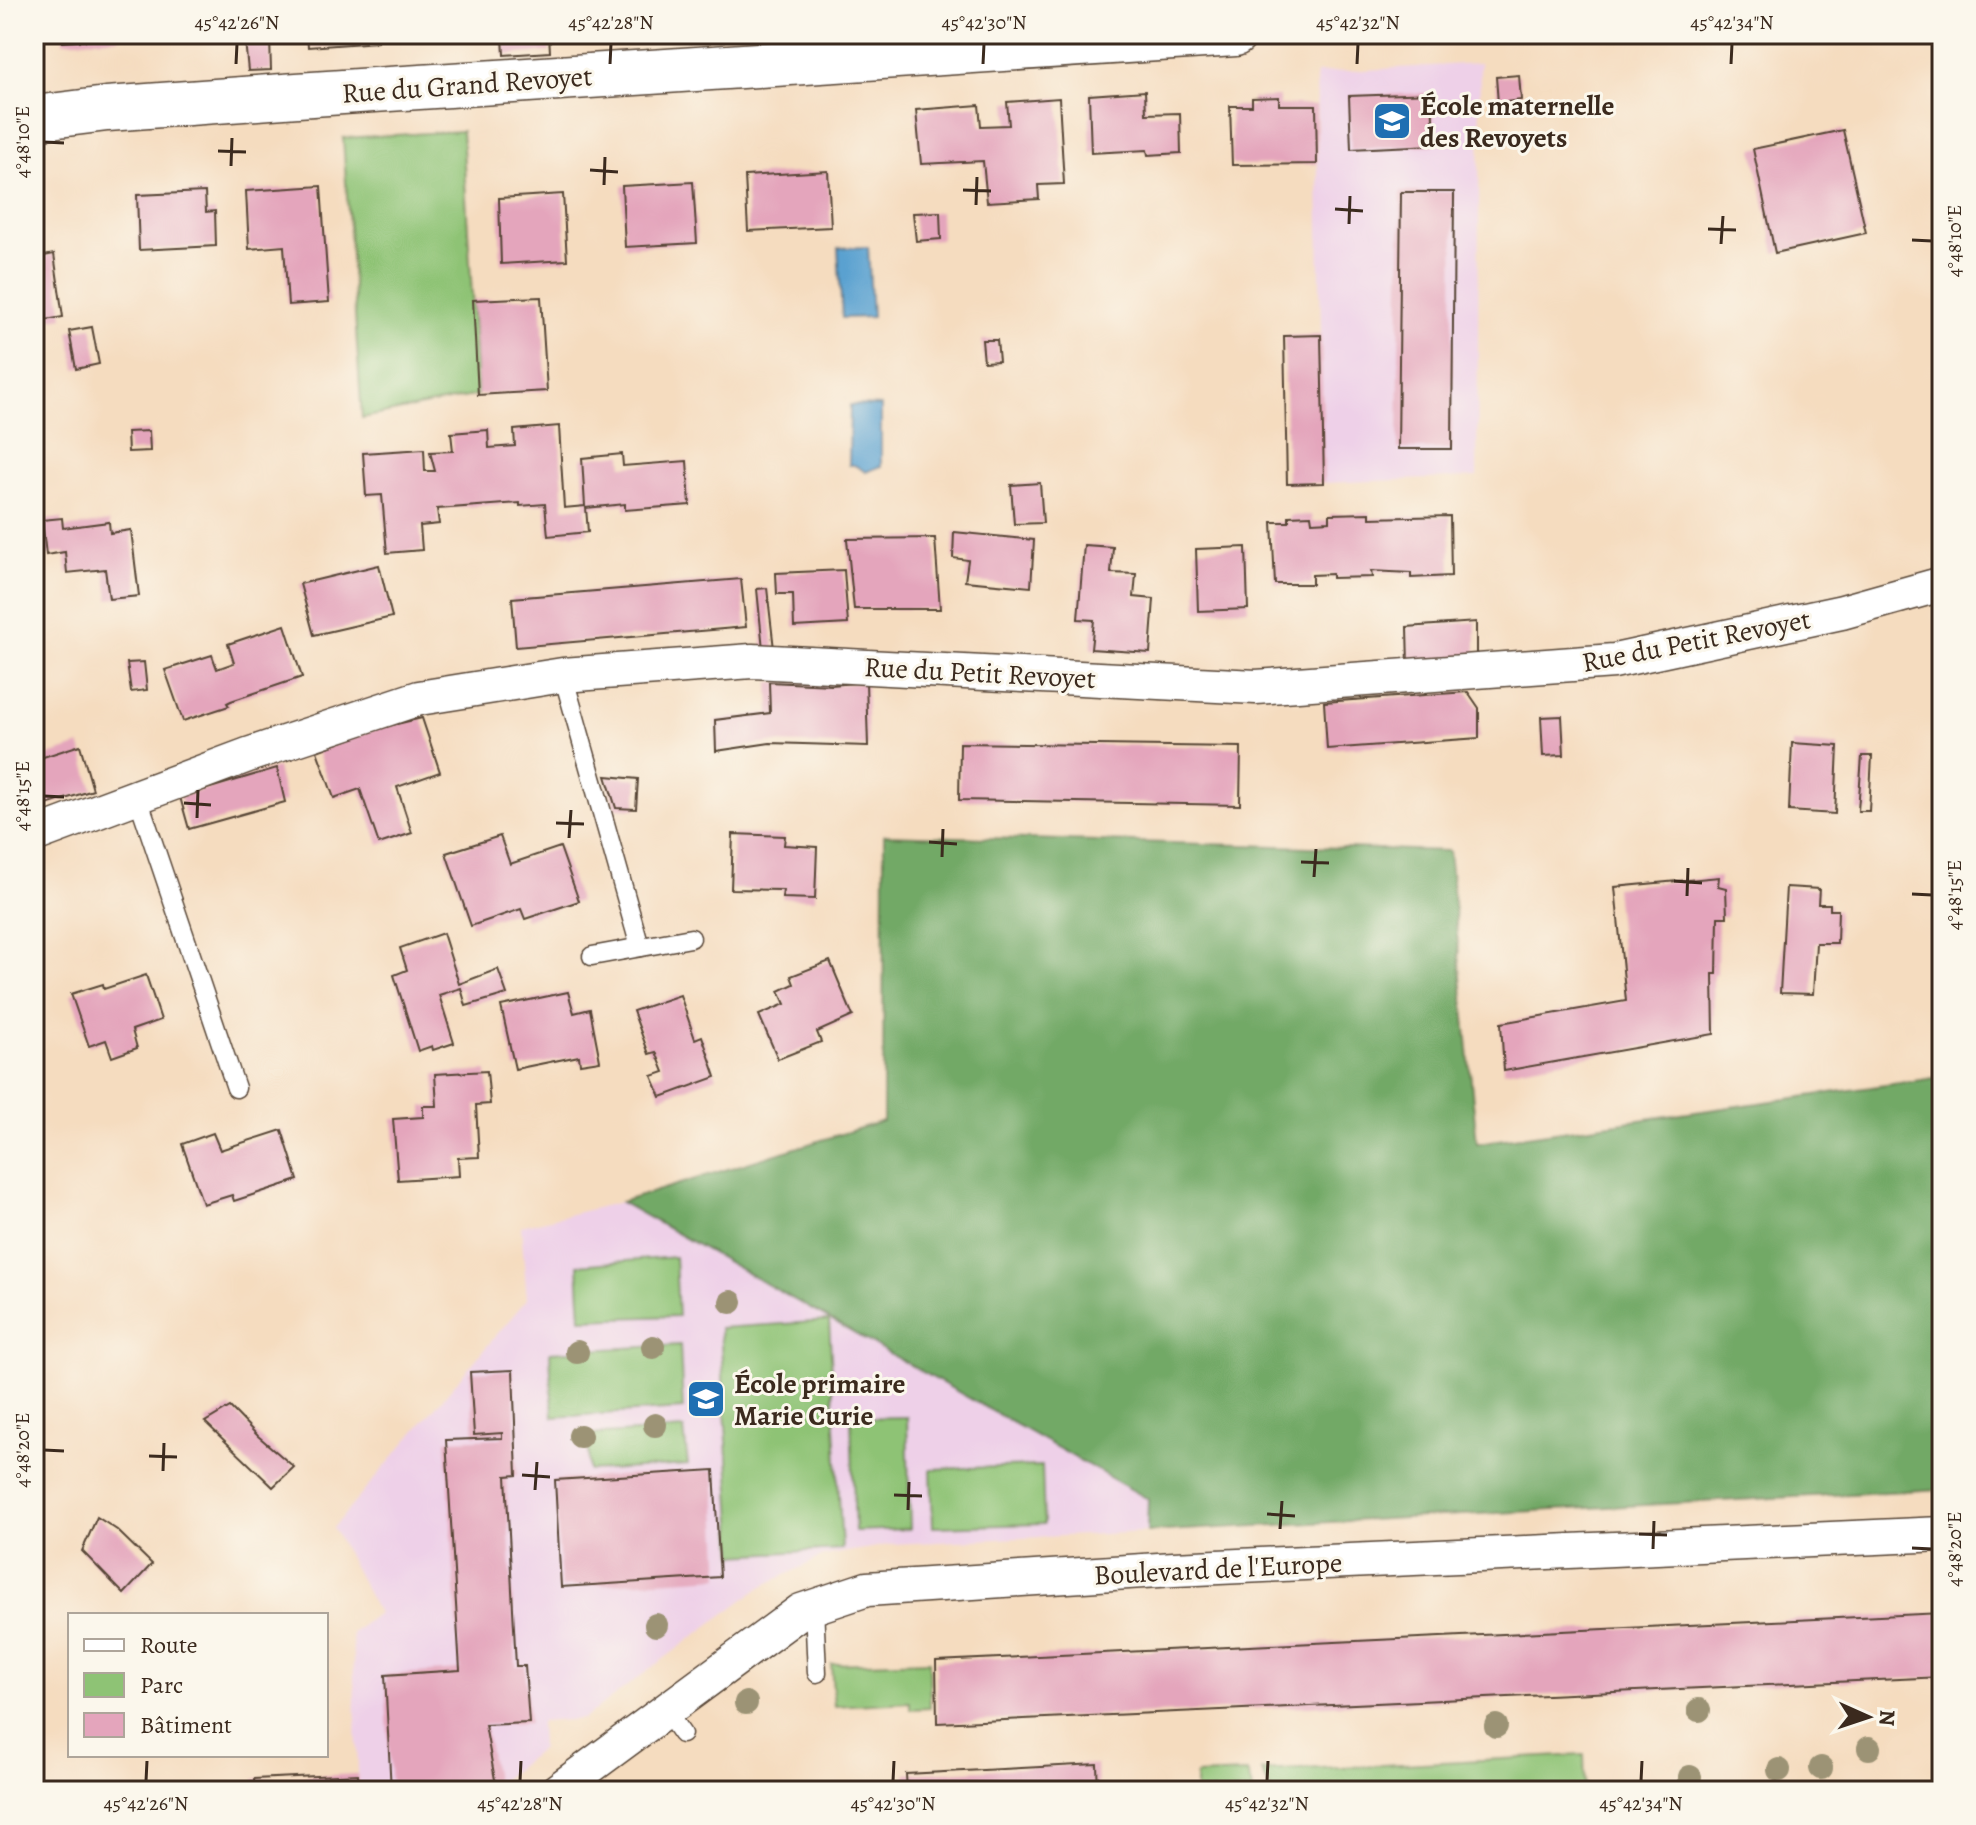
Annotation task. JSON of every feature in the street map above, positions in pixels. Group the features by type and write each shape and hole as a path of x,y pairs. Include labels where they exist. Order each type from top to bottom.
{"street":[{"name":"Rue du Grand Revoyet","path":"34,118 107,109 297,95 1235,34"},
{"name":"Rue du Petit Revoyet","path":"34,835 137,795 419,698 563,675 752,661 1256,687 1614,661 1842,612 1942,584"},
{"name":"Boulevard de l'Europe","path":"557,1791 673,1722 801,1611 867,1589 1174,1569 1942,1534"}],"lane":[{"path":"563,675 640,947"},
{"path":"137,795 236,1088"},
{"path":"592,956 691,938"},
{"path":"814,1607 817,1673"}],"shaded area":[{"path":"1480,63 1477,477 1324,483 1316,73"},
{"name":"École primaire Marie Curie","path":"621,1202 1148,1499 1147,1532 893,1544 824,1556 759,1588 583,1719 540,1722 541,1749 487,1791 359,1791 352,1633 378,1613 333,1528 527,1299 521,1226"}],"green space":[{"path":"462,131 478,395 362,418 343,138"},
{"path":"884,835 1449,851 1477,1143 1942,1077 1942,1489 1147,1532 1148,1499 621,1202 883,1121"},
{"path":"675,1257 678,1316 581,1319 578,1265"},
{"path":"829,1321 842,1549 734,1555 720,1328"},
{"path":"680,1345 683,1409 553,1417 550,1352"},
{"path":"907,1417 910,1529 855,1531 851,1418"},
{"path":"684,1429 688,1465 589,1471 588,1435"},
{"path":"1042,1466 1044,1524 933,1527 931,1469"},
{"path":"929,1661 930,1708 910,1709 910,1702 834,1706 831,1664"},
{"path":"1584,1755 1585,1791 1271,1791 1262,1771"},
{"path":"1247,1773 1253,1791 1196,1791 1196,1775"}],"water":[{"path":"868,247 872,317 842,318 838,248"},
{"path":"850,405 881,406 881,466 866,472 849,465"}],"building":[{"path":"63,34 120,34 120,38 63,42"},
{"path":"307,34 377,34 378,42 308,47"},
{"path":"549,34 550,52 504,55 503,37"},
{"path":"270,39 271,70 248,71 245,40"},
{"path":"1519,75 1521,100 1498,103 1496,77"},
{"path":"1145,91 1146,114 1180,113 1181,153 1148,155 1147,150 1091,153 1089,95"},
{"path":"1432,93 1434,145 1351,149 1349,96"},
{"path":"1279,97 1279,105 1316,105 1317,164 1232,165 1230,106 1252,106 1252,98"},
{"path":"1059,98 1064,184 1038,185 1039,199 987,202 983,161 921,164 916,110 979,105 981,126 1009,125 1007,102"},
{"path":"1843,130 1866,233 1775,253 1753,149"},
{"path":"828,171 831,227 748,231 745,176"},
{"path":"693,182 697,243 625,247 622,186"},
{"path":"321,186 329,302 288,305 284,246 249,249 246,191"},
{"path":"205,192 206,212 215,211 216,246 139,250 137,195"},
{"path":"1401,192 1454,192 1452,449 1398,449"},
{"path":"563,194 567,260 501,264 499,198"},
{"path":"940,212 941,239 916,241 913,213"},
{"path":"54,254 63,317 34,322 34,258"},
{"path":"541,297 547,391 478,395 473,300"},
{"path":"92,327 99,364 76,369 69,331"},
{"path":"1321,335 1324,483 1287,484 1284,336"},
{"path":"982,340 997,340 999,361 984,362"},
{"path":"559,426 564,508 585,506 582,458 622,454 623,466 687,461 690,505 625,510 625,504 586,508 588,532 548,536 545,504 437,509 439,524 420,526 422,550 387,553 382,495 366,496 363,453 424,449 425,471 435,471 430,452 453,451 451,433 488,430 489,448 515,446 514,430"},
{"path":"149,431 150,451 128,452 127,432"},
{"path":"34,456 41,480 34,482"},
{"path":"1040,483 1043,523 1014,524 1011,485"},
{"path":"1370,513 1370,518 1450,516 1451,576 1411,578 1411,573 1371,571 1372,577 1312,575 1312,584 1275,584 1272,522 1289,522 1289,516 1311,515 1312,522 1330,521 1330,514"},
{"path":"62,518 63,528 109,522 110,533 131,530 139,596 109,599 105,569 67,573 65,552 46,555 42,520"},
{"path":"954,532 1034,540 1031,587 965,581 968,560 953,558"},
{"path":"935,538 940,609 854,609 847,539"},
{"path":"1084,545 1113,547 1111,573 1136,574 1134,597 1154,599 1150,653 1091,649 1094,620 1078,619"},
{"path":"1246,547 1248,609 1198,611 1196,549"},
{"path":"379,565 392,617 314,635 300,584"},
{"path":"844,570 848,624 794,627 793,594 777,594 776,573"},
{"path":"741,579 746,627 516,647 512,598"},
{"path":"767,588 774,649 763,649 757,589"},
{"path":"1476,622 1476,661 1408,665 1407,627"},
{"path":"285,625 302,677 183,721 165,670 212,655 217,669 234,663 228,644"},
{"path":"144,662 147,690 131,692 127,663"},
{"path":"769,682 832,685 866,682 868,746 770,743 716,751 715,720 770,713"},
{"path":"1468,692 1479,708 1479,738 1327,749 1324,702"},
{"path":"1562,716 1564,755 1543,756 1541,717"},
{"path":"422,718 440,772 397,787 412,833 379,844 360,789 334,798 317,751 380,728"},
{"path":"960,743 1241,747 1240,805 959,800"},
{"path":"1792,743 1838,746 1835,814 1789,811"},
{"path":"80,745 93,790 34,809 34,760"},
{"path":"1862,756 1872,756 1869,811 1858,811"},
{"path":"277,768 285,802 189,829 180,797"},
{"path":"606,776 638,779 636,809 616,808"},
{"path":"733,834 785,836 784,845 817,847 815,899 782,898 783,890 731,889"},
{"path":"500,836 510,864 560,847 579,901 525,919 521,909 471,926 446,853"},
{"path":"1719,877 1718,886 1726,888 1727,917 1718,917 1717,974 1713,974 1714,1034 1504,1071 1501,1023 1626,1001 1615,887"},
{"path":"1786,887 1819,889 1818,904 1830,904 1830,910 1838,910 1837,943 1816,943 1813,994 1780,993"},
{"path":"443,933 459,984 498,969 507,994 466,1006 461,988 439,995 454,1043 418,1051 394,975 407,970 400,948"},
{"path":"830,961 853,1016 817,1032 821,1042 778,1059 759,1015 785,1004 779,991 794,984 791,976"},
{"path":"146,975 161,1020 132,1030 137,1048 112,1057 106,1040 89,1046 71,994 103,984 104,989"},
{"path":"568,992 574,1013 590,1009 600,1061 580,1064 579,1056 515,1069 501,1006"},
{"path":"680,995 695,1039 702,1036 716,1077 661,1097 652,1076 664,1072 656,1052 649,1054 633,1011"},
{"path":"487,1071 490,1104 476,1105 479,1157 458,1158 459,1176 398,1180 393,1119 423,1117 423,1106 437,1106 435,1074"},
{"path":"282,1130 298,1180 234,1201 232,1195 203,1204 182,1144 213,1133 220,1150"},
{"path":"513,1370 517,1475 506,1476 516,1666 525,1666 529,1723 485,1725 496,1785 487,1791 391,1791 385,1675 460,1670 446,1440 502,1438 502,1433 474,1435 470,1372"},
{"path":"230,1407 294,1467 273,1487 205,1422"},
{"path":"714,1470 720,1577 561,1587 555,1480"},
{"path":"97,1517 117,1530 152,1564 124,1594 82,1551"},
{"path":"1942,1613 1942,1677 937,1723 936,1661"},
{"path":"1097,1764 1098,1791 907,1791 906,1774"},
{"path":"358,1774 359,1791 255,1791 254,1779"}],"place":[{"name":"École maternelle des Revoyets","path":"1392,121"},
{"name":"École primaire Marie Curie","path":"706,1399"}]}
